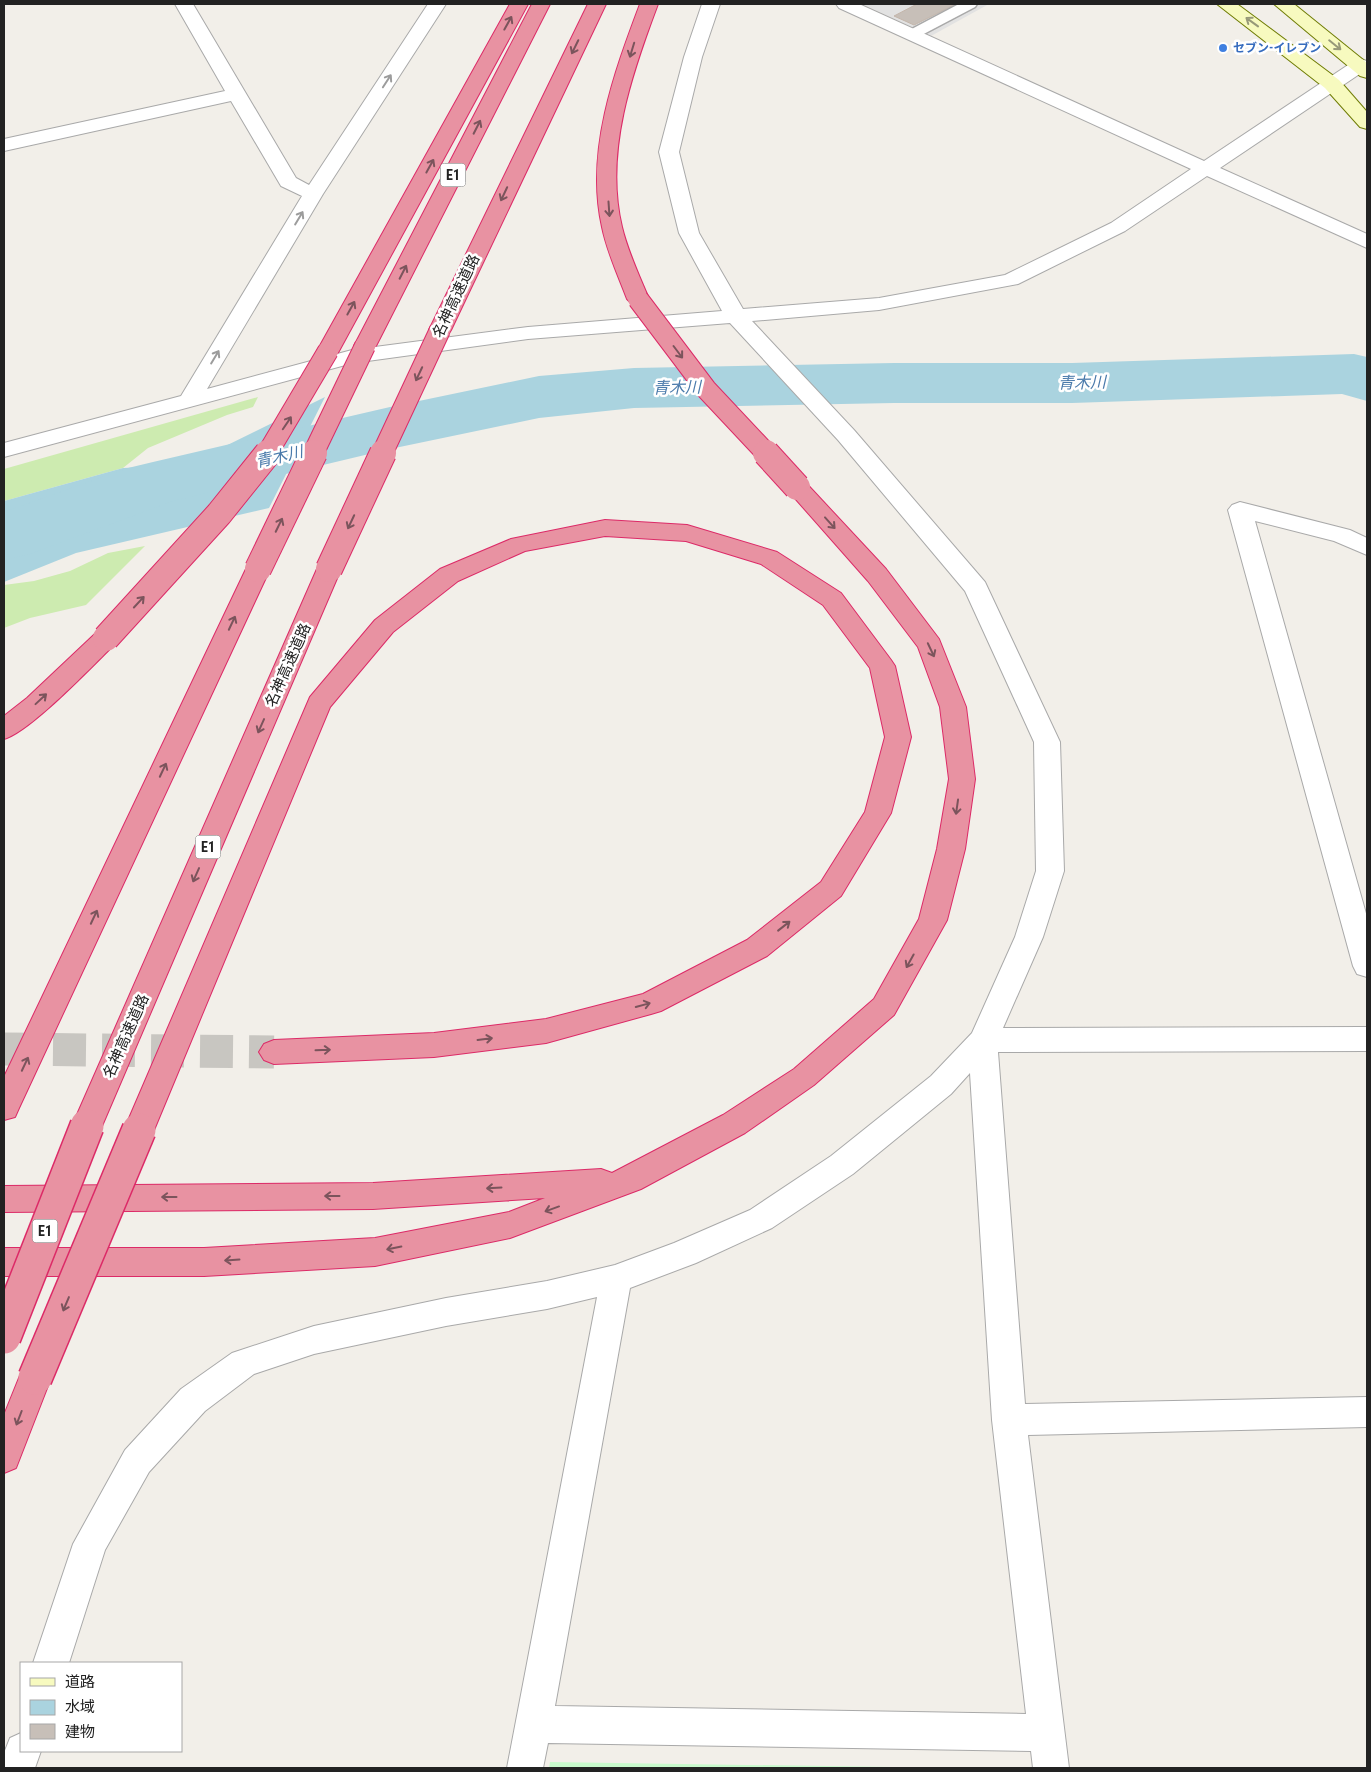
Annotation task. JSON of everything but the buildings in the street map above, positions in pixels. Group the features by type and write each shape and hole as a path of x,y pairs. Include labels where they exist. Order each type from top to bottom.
{"highway":[{"path":"4,730 36,704 106,638 182,556 255,471 294,412 519,4"},
{"name":"E1","path":"4,1108 365,346 541,4"},
{"name":"名神高速道路","path":"4,1337 86,1126 330,569 440,330 596,4"},
{"path":"4,1262 204,1262 375,1252 510,1225 630,1180 734,1124 796,1082 884,1008 933,920 951,849 962,779 954,707 930,645 877,574 706,389 638,299 610,217 607,169 613,117 632,47 648,4"},
{"path":"4,1457 35,1378 319,704 384,626 449,575 519,544 605,528 687,533 769,558 832,599 882,666 898,737 878,814 831,889 757,948 651,1003 546,1031 434,1045 274,1052"},
{"path":"4,1199 373,1196 630,1180"}],"main road":[{"path":"1226,4 1332,84 1367,122"},
{"path":"1283,4 1365,66"}],"street":[{"path":"184,4 288,182 313,194"},
{"path":"190,399 313,194 437,4"},
{"path":"51,1662 90,1544 137,1461 193,1400 244,1363 314,1340 446,1312 547,1295 616,1279 685,1253 761,1219 842,1164 941,1085 983,1040 1029,937 1050,871 1047,742 976,588 846,436 736,316 689,233 669,152 693,57 711,4"},
{"path":"845,4 1367,242"},
{"path":"4,450 352,357 528,333 880,304 1011,280 1118,227 1332,84 1365,66"},
{"path":"4,144 236,94"},
{"path":"1367,547 1342,536 1240,510 1367,966"},
{"path":"983,1040 1367,1040"},
{"path":"983,1040 1008,1420 1051,1768"},
{"path":"524,1768 616,1279"},
{"path":"1008,1420 1367,1412"},
{"path":"533,1724 1047,1733"},
{"path":"17,1768 22,1752"}],"lane":[{"path":"913,34 970,4"}],"green space":[{"path":"258,397 253,407 227,415 148,448 123,468 4,501 4,469"},
{"path":"145,546 86,605 30,618 4,628 4,585 34,581 70,571 108,553"},
{"path":"550,1762 958,1768 549,1768"}],"shaded area":[{"path":"862,4 989,4 931,36"}],"water":[{"path":"325,397 269,508 76,553 4,582 4,501 123,468 165,466 199,459"}],"waterway":[{"name":"青木川","path":"4,537 153,484 390,428 539,397 634,388 894,383 1072,383 1354,374 1367,381"}],"tunnel":[{"path":"4,1049 274,1052"}],"place":[{"name":"セブン-イレブン","path":"1223,48"}]}
